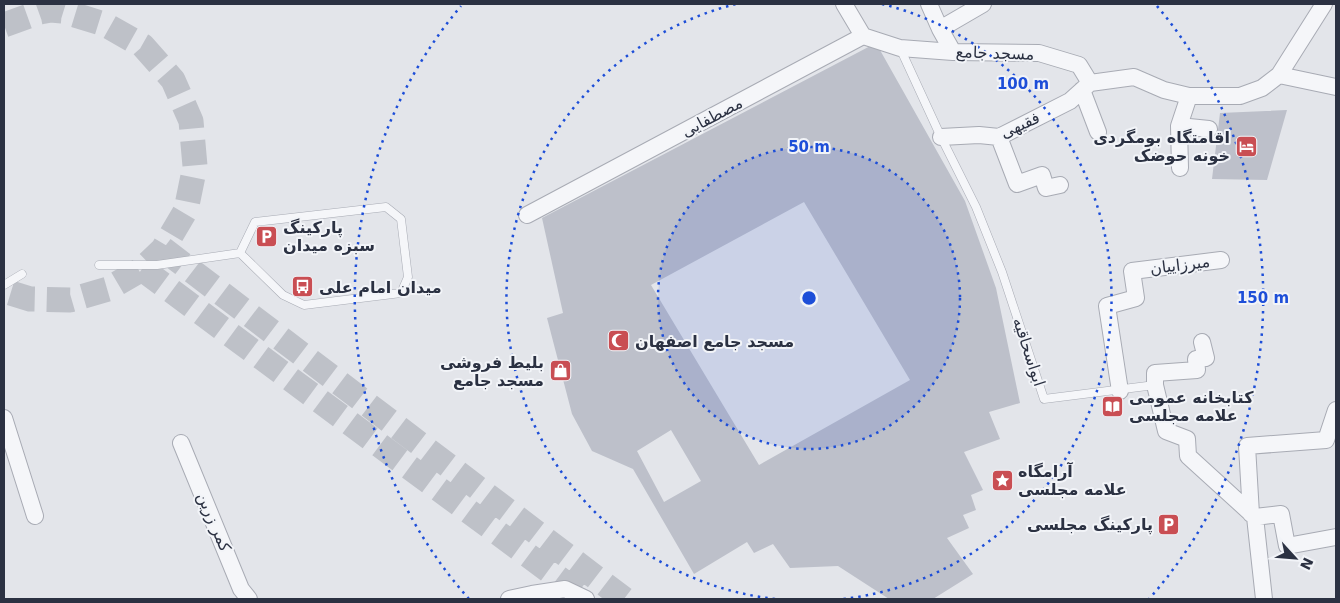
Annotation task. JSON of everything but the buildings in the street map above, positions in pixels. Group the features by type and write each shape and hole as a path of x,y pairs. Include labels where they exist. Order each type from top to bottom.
{"street":[{"path":"844,4 863,36 900,48"},
{"path":"929,4 953,52"},
{"path":"940,29 983,4"},
{"path":"1086,87 1134,77 1164,90 1189,96 1240,96 1262,88 1279,75 1324,4"},
{"name":"مصطفایی","path":"527,215 863,36"},
{"name":"مسجد جامع","path":"900,48 953,52 1039,53 1079,65 1098,132"},
{"path":"1279,75 1336,88"},
{"name":"فقیهی","path":"941,137 979,135 999,137 1070,101 1086,87"},
{"path":"1180,168 1179,126 1189,96"},
{"path":"1179,126 1209,129"},
{"path":"999,137 1017,184 1042,175 1046,188 1060,185"},
{"name":"میرزاییان","path":"1120,391 1107,306 1136,298 1132,271 1222,260"},
{"path":"1202,342 1206,358 1196,359 1197,370 1155,373 1155,385 1166,431 1187,439 1188,456 1253,515 1281,514 1287,546 1336,537"},
{"path":"1264,599 1253,515 1247,446 1326,440 1336,410"},
{"path":"4,418 35,516"},
{"name":"کمر زرین","path":"181,443 242,589 248,599"},
{"path":"509,599 565,589 586,599"}],"lane":[{"name":"ابواسحاقیه","path":"900,48 976,207 999,264 1044,399 1120,391 1155,385"},
{"path":"386,207 401,219 408,277 401,293 304,305 283,296 240,253 255,222 386,207"},
{"path":"99,265 156,265 240,253"},
{"path":"4,284 22,274"}],"tunnel":[{"path":"4,25 40,12 62,11 104,24 143,46 173,80 191,121 195,166 186,210 163,249 142,269 108,289 70,300 30,299 4,291"},
{"path":"163,249 624,599"},
{"path":"142,269 587,599"}],"place":[{"name":"اقامتگاه بومگردی خونه حوضک","path":"1246,146"},
{"name":"پارکینگ سبزه میدان","path":"267,236"},
{"name":"میدان امام علی","path":"303,287"},
{"name":"مسجد جامع اصفهان","path":"619,341"},
{"name":"بلیط فروشی مسجد جامع","path":"560,371"},
{"name":"کتابخانه عمومی علامه مجلسی","path":"1113,406"},
{"name":"آرامگاه علامه مجلسی","path":"1002,480"},
{"name":"پارکینگ مجلسی","path":"1169,524"}]}
